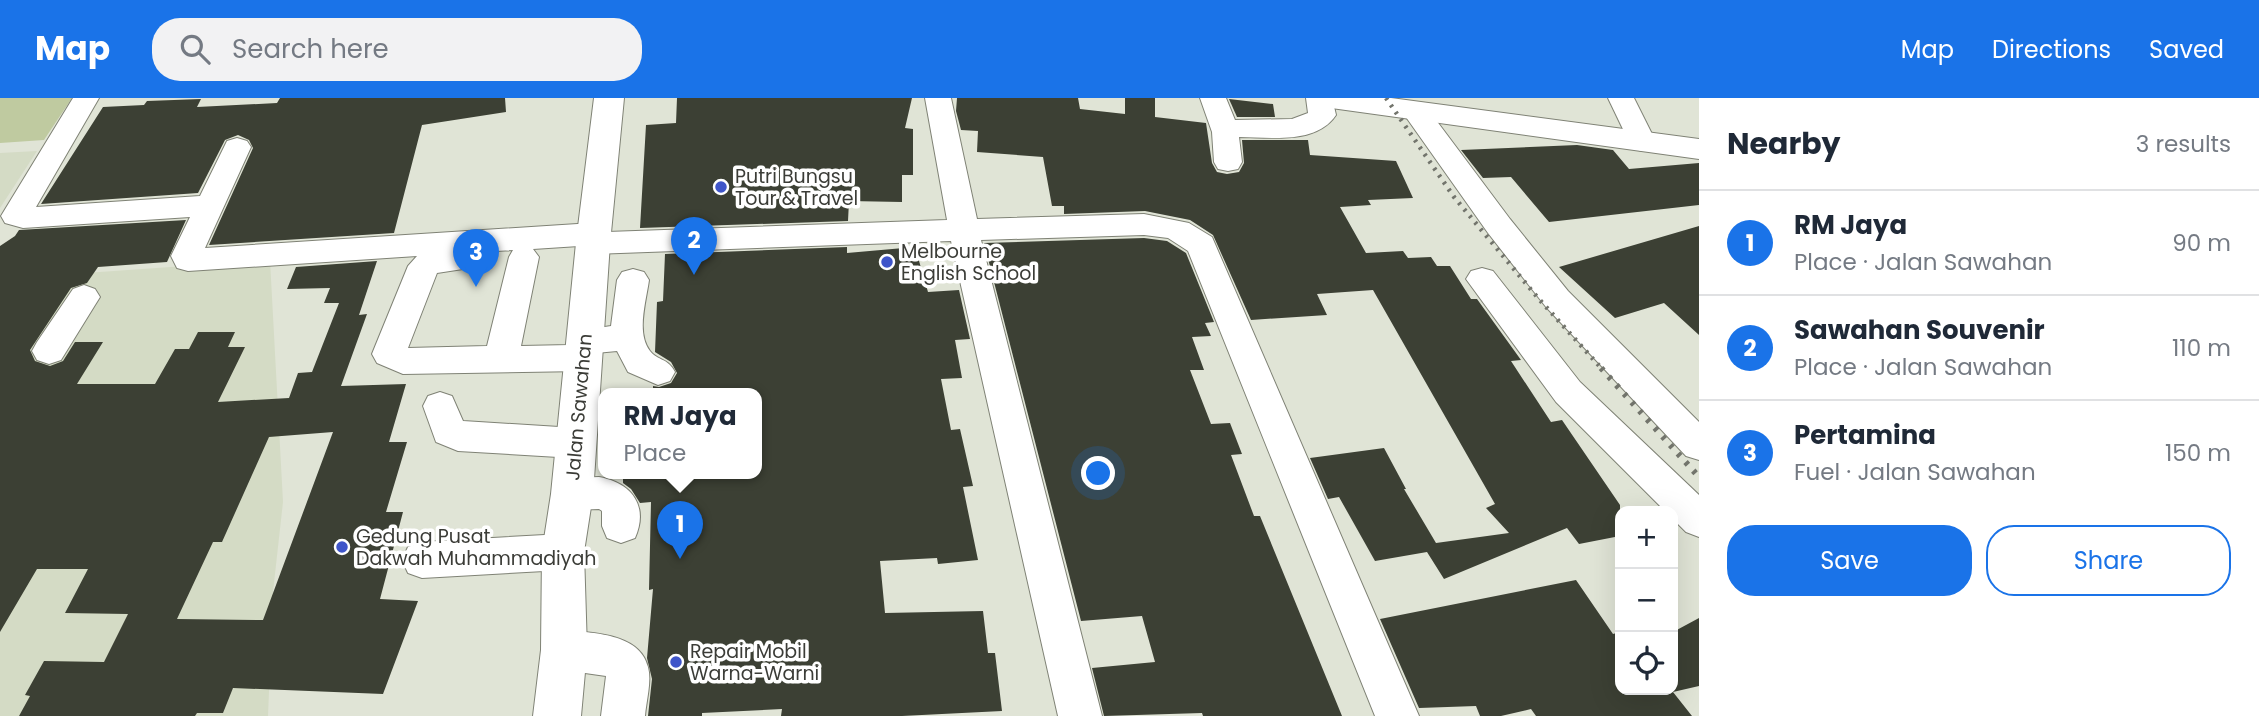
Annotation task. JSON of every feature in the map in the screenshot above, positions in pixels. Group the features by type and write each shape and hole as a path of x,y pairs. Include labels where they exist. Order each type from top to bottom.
{"main road":[{"name":"Jalan Sawahan","path":"557,716 564,650 563,552 572,494 583,349 608,98"},
{"path":"1321,98 1426,107 1699,149"}],"street":[{"path":"86,98 20,204 16,216 23,218 210,205"},
{"path":"938,98 964,231 1080,716"},
{"path":"1213,98 1226,130 1228,162"},
{"path":"1226,130 1291,128 1313,123 1322,115 1321,98"},
{"path":"1621,98 1642,142"},
{"path":"1426,107 1499,226 1557,299 1699,444"},
{"path":"237,147 186,256 188,260 593,243 1147,225 1177,229 1190,235 1201,245 1397,716"},
{"path":"593,243 524,257 435,261 424,267 389,354 403,361 501,359 583,349 626,338"},
{"path":"501,359 524,257"},
{"path":"1482,279 1568,392 1699,520"},
{"path":"633,281 626,338 640,363 658,372"},
{"path":"49,351 84,297"},
{"path":"440,406 449,432 458,436 575,443"},
{"path":"572,494 604,493 611,496 621,506 621,526"},
{"path":"422,560 563,552"},
{"path":"564,650 610,656 623,663 628,669 622,716"}],"shaded area":[{"path":"37,151 0,208 0,153"},
{"path":"270,260 283,502 273,592 268,716 0,716 0,279"}],"green space":[{"path":"0,98 72,98 44,140 0,143"}],"building":[{"path":"280,98 505,98 506,112 422,125 394,233 209,245 253,148 249,140 238,135 225,140 198,193 41,204 103,107 144,105 147,101 201,99 197,107 277,103"},
{"path":"677,98 912,98 905,128 913,129 913,175 902,175 902,202 849,201 848,221 640,228 646,125 676,123"},
{"path":"957,98 1078,98 1080,109 1125,114 1125,98 1155,98 1155,117 1206,123 1212,163 1217,172 1239,172 1244,163 1242,140 1308,140 1310,155 1396,161 1413,198 1368,200 1371,205 1340,207 1366,253 1403,251 1408,258 1431,257 1437,266 1450,266 1471,299 1477,299 1521,360 1511,361 1551,422 1562,420 1620,505 1615,506 1615,537 1579,544 1567,528 1444,579 1427,552 1375,561 1339,497 1328,499 1310,458 1384,448 1404,489 1436,543 1509,533 1486,508 1495,504 1373,290 1317,294 1327,315 1251,320 1213,235 1190,220 1145,211 1064,214 1064,206 1052,206 1043,157 977,152 978,131 961,130 956,111"},
{"path":"1229,99 1273,104 1275,117 1237,117"},
{"path":"1577,145 1613,150 1629,169 1699,163 1699,205 1549,222 1511,177 1483,178 1461,150"},
{"path":"186,220 167,262 98,267 87,283 71,288 30,350 35,361 50,366 63,361 75,342 103,342 77,384 155,384 175,349 189,349 198,332 235,332 228,347 245,347 218,402 289,398 298,373 312,372 339,303 324,303 330,288 287,289 296,267 377,261 359,315 367,314 341,386 406,384 389,442 407,442 386,512 403,512 380,599 418,601 383,694 233,688 223,713 197,713 195,716 19,716 30,696 25,695 44,661 104,662 128,614 65,613 88,569 37,569 0,632 0,246 19,230","holes":["333,432 263,620 177,619 213,542 222,542 269,437"]},
{"path":"1699,226 1699,335 1664,303 1615,318 1559,267"},
{"path":"1144,238 1167,241 1186,253 1214,322 1205,323 1211,336 1192,337 1204,370 1190,370 1211,424 1230,423 1242,454 1231,455 1254,516 1260,516 1342,716 1203,716 1202,713 1104,716 1092,668 1155,662 1142,616 1081,621 984,243"},
{"path":"847,247 847,253 915,247 928,292 959,290 970,339 955,340 962,378 941,379 951,430 960,429 973,486 963,487 978,560 938,564 937,558 880,561 885,613 983,611 988,653 995,653 1002,711 902,716 781,716 782,709 702,713 702,716 648,716 652,679 647,658 653,589 649,590 651,502 640,503 631,489 623,483 623,479 762,479 762,388 653,388 671,383 677,373 671,362 655,352 657,302 663,301 665,254"},
{"path":"1576,580 1615,633 1615,695 1675,695 1692,716 1536,716 1531,709 1501,716 1480,716 1476,706 1419,708 1380,619"},
{"path":"1699,618 1699,686 1678,691 1678,629"}],"railway":[{"path":"1386,98 1454,197 1538,298 1603,370"},
{"path":"1601,368 1699,477"}],"place":[{"name":"Putri Bungsu Tour & Travel","path":"721,187"},
{"name":"Melbourne English School","path":"887,262"},
{"name":"Sawahan Souvenir","path":"694,275"},
{"name":"Pertamina","path":"476,287"},
{"name":"Gedung Pusat Dakwah Muhammadiyah","path":"342,547"},
{"name":"RM Jaya","path":"680,559"},
{"name":"Repair Mobil Warna-Warni","path":"676,662"}]}
